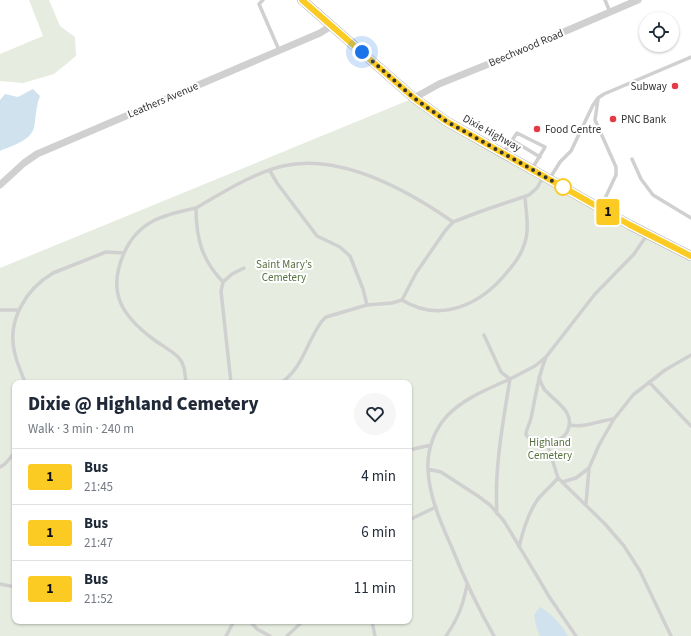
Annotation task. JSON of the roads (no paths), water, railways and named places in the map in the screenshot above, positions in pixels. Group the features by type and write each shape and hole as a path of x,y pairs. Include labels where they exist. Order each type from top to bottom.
{"main road":[{"name":"Dixie Highway","path":"302,0 414,98 446,121 546,178 691,256"}],"street":[{"name":"Beechwood Road","path":"414,98 439,84 638,0"},
{"name":"Leathers Avenue","path":"0,185 37,154 279,51 320,33 331,26"}],"lane":[{"path":"263,0 259,4 279,51"},
{"path":"605,0 610,12"},
{"path":"284,380 300,362 322,321 326,317 367,305 392,303 402,300 416,273 453,222 478,212 525,197 537,188 571,151 593,104 598,98 610,91 691,57"},
{"path":"598,98 595,120 616,167 616,175 601,208"},
{"path":"503,153 517,133 546,147 532,170"},
{"path":"512,140 540,156"},
{"path":"632,159 641,179 653,195 691,218"},
{"path":"186,380 184,368 178,357 134,324 122,306 117,289 118,267 132,238 154,220 196,208 220,194 270,171 284,166 306,164 337,167 356,172 387,184 410,195 453,222"},
{"path":"270,171 285,194 317,236 340,247 350,256 363,289 367,305"},
{"path":"402,300 409,305 423,309 453,309 479,298 491,290 514,264 524,246 528,228 525,197"},
{"path":"196,208 196,225 205,258 212,270 223,282"},
{"path":"494,636 467,585 436,507 428,469 431,445 437,430 446,417 457,406 534,366 546,357 595,294 634,254 648,234"},
{"path":"25,380 13,346 13,331 18,310 24,300 46,277 54,273 106,252 124,253"},
{"path":"231,380 222,291 223,282 232,274 244,268"},
{"path":"0,310 18,310"},
{"path":"484,336 501,372 510,379"},
{"path":"586,504 589,468 599,445 614,419 633,395 665,370 691,355"},
{"path":"539,377 545,390 568,413 570,425 562,437 547,443 531,440 526,435 535,391 539,377 546,357"},
{"path":"497,514 496,501 501,440 510,379"},
{"path":"649,382 691,426"},
{"path":"570,425 586,426 604,420 614,419"},
{"path":"547,443 558,478 586,504 624,546 640,571 671,636"},
{"path":"412,449 431,445"},
{"path":"0,467 5,464 12,456"},
{"path":"562,482 576,478 589,468"},
{"path":"428,469 441,472 478,496 504,521 550,598 576,636"},
{"path":"519,547 532,509 539,498 558,478"},
{"path":"412,519 436,507"},
{"path":"0,584 12,586"},
{"path":"446,636 460,614 467,585"},
{"path":"226,636 232,624"},
{"path":"252,624 256,629 270,636"},
{"path":"287,636 300,624"},
{"path":"373,624 375,636"}],"water":[{"path":"33,89 40,96 32,133 24,140 0,151 0,100 5,94 18,97"},
{"path":"540,607 556,620 568,636 540,636 534,615"}],"place":[{"name":"Subway","path":"675,86"},
{"name":"PNC Bank","path":"613,119"},
{"name":"Food Centre","path":"537,129"}],"park label":[{"name":"Saint Mary’s Cemetery","path":"284,270"},
{"name":"Highland Cemetery","path":"550,448"}]}
